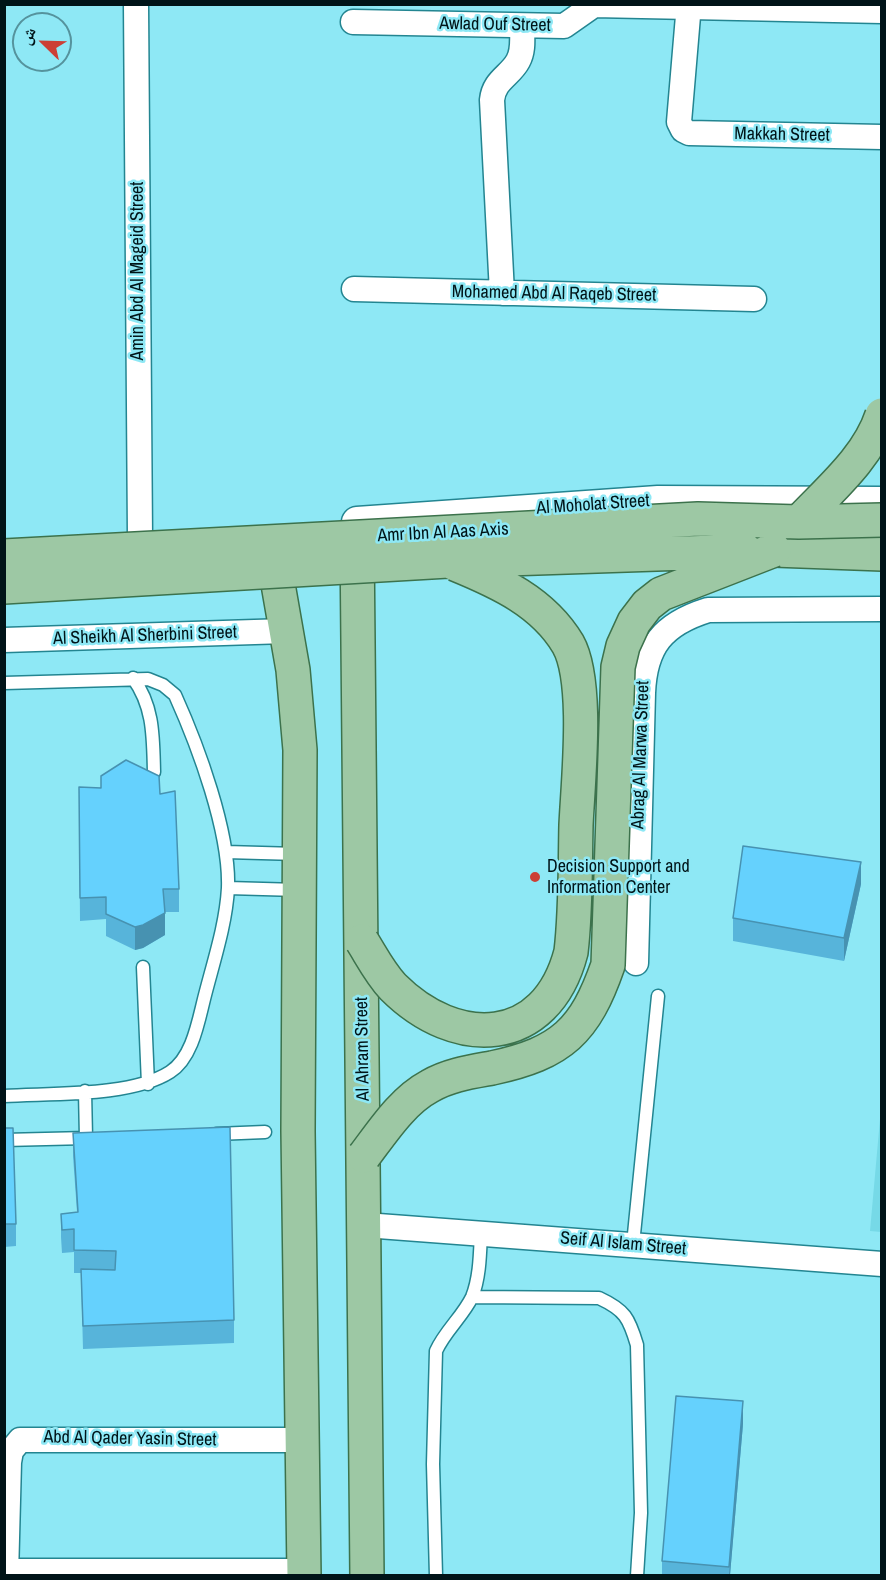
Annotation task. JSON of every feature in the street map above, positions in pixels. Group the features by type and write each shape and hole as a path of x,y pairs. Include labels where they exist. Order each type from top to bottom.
{"main road":[{"path":"799,522 869,443 882,415"},
{"name":"Amr Ibn Al Aas Axis","path":"4,556 698,519 799,522 882,520"},
{"name":"Al Ahram Street","path":"357,522 367,1575"},
{"path":"268,528 298,710 298,1131 304,1440 304,1573"},
{"path":"364,1156 398,1113 419,1092 450,1077 493,1068 541,1053 570,1035 581,1024 593,1004 608,965 616,694 623,646 634,622 647,605 661,594 774,550"},
{"name":"Amr Ibn Al Aas Axis","path":"4,587 448,561 774,550 882,554"},
{"path":"362,941 383,976 418,1007 454,1026 478,1031 503,1028 529,1018 542,1008 563,981 571,952 579,715 575,665 569,647 547,617 523,597 483,575 448,561"}],"street":[{"name":"Amin Abd Al Mageid Street","path":"136,4 140,538"},
{"name":"Awlad Ouf Street","path":"352,22 564,26 582,10 594,5 882,11"},
{"name":"Makkah Street","path":"689,6 679,122 683,130 689,133 882,137"},
{"path":"502,293 492,100 495,85 517,63 520,56 522,27"},
{"name":"Mohamed Abd Al Raqeb Street","path":"354,289 754,299"},
{"name":"Al Moholat Street","path":"268,528 658,501 749,499 882,502"},
{"path":"4,543 140,538 268,528"},
{"path":"358,581 707,563 882,565"},
{"name":"Abrag Al Marwa Street","path":"636,963 644,672 652,650 666,631 685,617 708,610 882,609"},
{"name":"Al Sheikh Al Sherbini Street","path":"4,640 286,631"},
{"name":"Seif Al Islam Street","path":"365,1225 882,1264"},
{"name":"Abd Al Qader Yasin Street","path":"6,1573 9,1462 11,1451 20,1440 304,1440"},
{"path":"6,1573 304,1573"}],"lane":[{"path":"133,678 144,692 150,708 154,772"},
{"path":"4,683 148,679 163,685 175,695 218,814 226,852 228,888 222,927 196,1031 187,1053 172,1071 148,1084 4,1096"},
{"path":"226,852 298,854"},
{"path":"228,888 298,890"},
{"path":"143,967 148,1084"},
{"path":"633,1244 658,996"},
{"path":"4,1140 92,1138 85,1091"},
{"path":"205,1134 265,1132"},
{"path":"436,1575 432,1464 436,1351 442,1337 472,1297 478,1269 481,1232"},
{"path":"472,1297 599,1298 616,1306 629,1319 637,1345 641,1513 637,1575"}],"shaded area":[{"path":"881,1108 882,1232 870,1231"}],"building":[{"path":"126,760 159,776 160,794 175,791 179,889 163,889 165,913 135,927 106,914 106,897 80,898 79,787 101,788 101,776"},
{"path":"743,846 861,862 844,938 733,918"},
{"path":"230,1127 234,1320 83,1326 81,1269 115,1270 116,1251 74,1250 74,1229 62,1230 61,1214 78,1212 73,1133"},
{"path":"4,1128 13,1128 16,1224 4,1224"},
{"path":"676,1396 743,1401 729,1567 662,1561"}],"place":[{"name":"Decision Support and Information Center","path":"535,877"}]}
